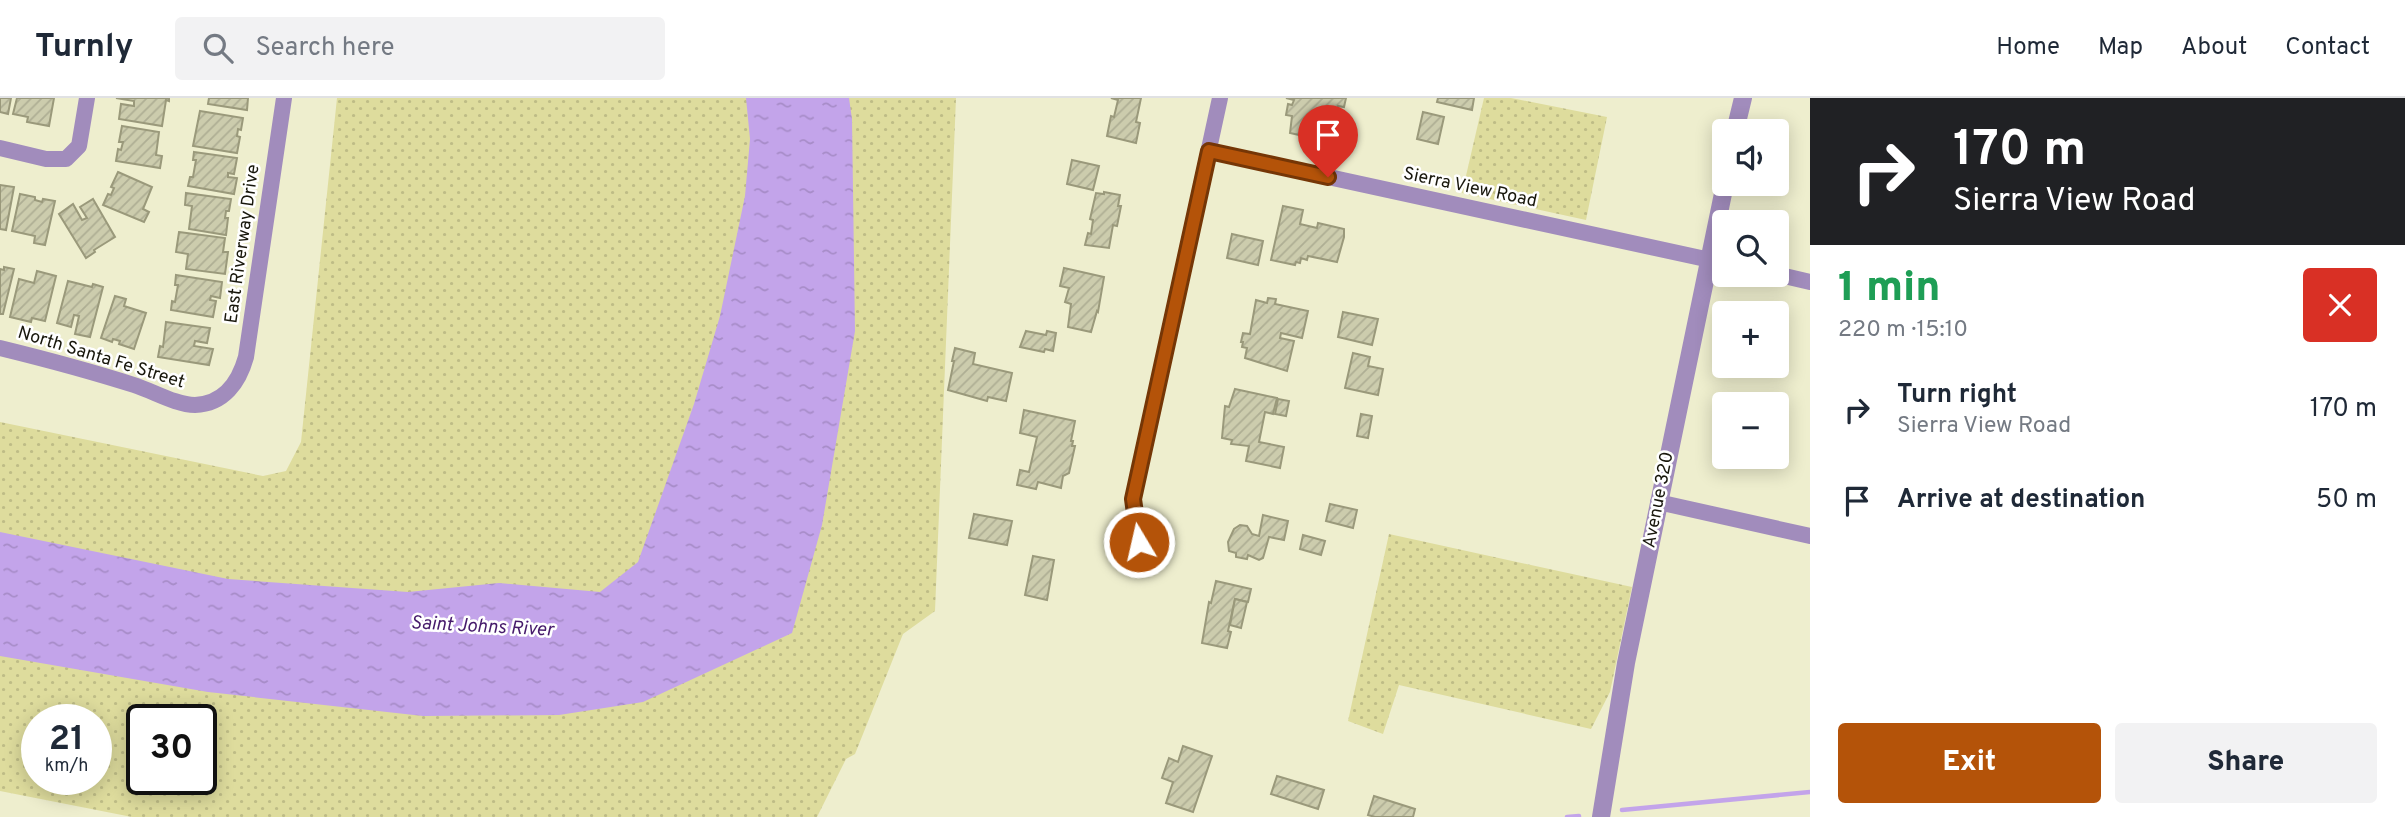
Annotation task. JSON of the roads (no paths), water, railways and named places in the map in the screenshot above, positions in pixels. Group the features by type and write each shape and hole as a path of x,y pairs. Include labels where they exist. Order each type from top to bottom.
{"street":[{"path":"0,148 55,160 72,156 81,140 87,98"},
{"name":"East Riverway Drive","path":"229,391 237,381 246,357 284,98"},
{"path":"1139,542 1133,499 1220,98"},
{"path":"1738,119 1742,98"},
{"name":"Sierra View Road","path":"1209,151 1712,260"},
{"path":"1789,277 1810,282"},
{"name":"Avenue 320","path":"1601,817 1626,663 1658,502 1712,278"},
{"name":"North Santa Fe Street","path":"0,348 87,371 185,404 207,403 229,391"},
{"path":"1658,502 1810,536"}],"water":[{"name":"Saint Johns River","path":"746,98 849,98 852,119 855,331 822,525 792,633 643,702 559,715 423,716 208,692 0,656 0,532 228,579 408,592 499,583 600,592 638,562 694,404 720,316 745,196 750,139"}],"waterway":[{"path":"1622,810 1810,792"},
{"path":"1567,817 1579,816"}]}
